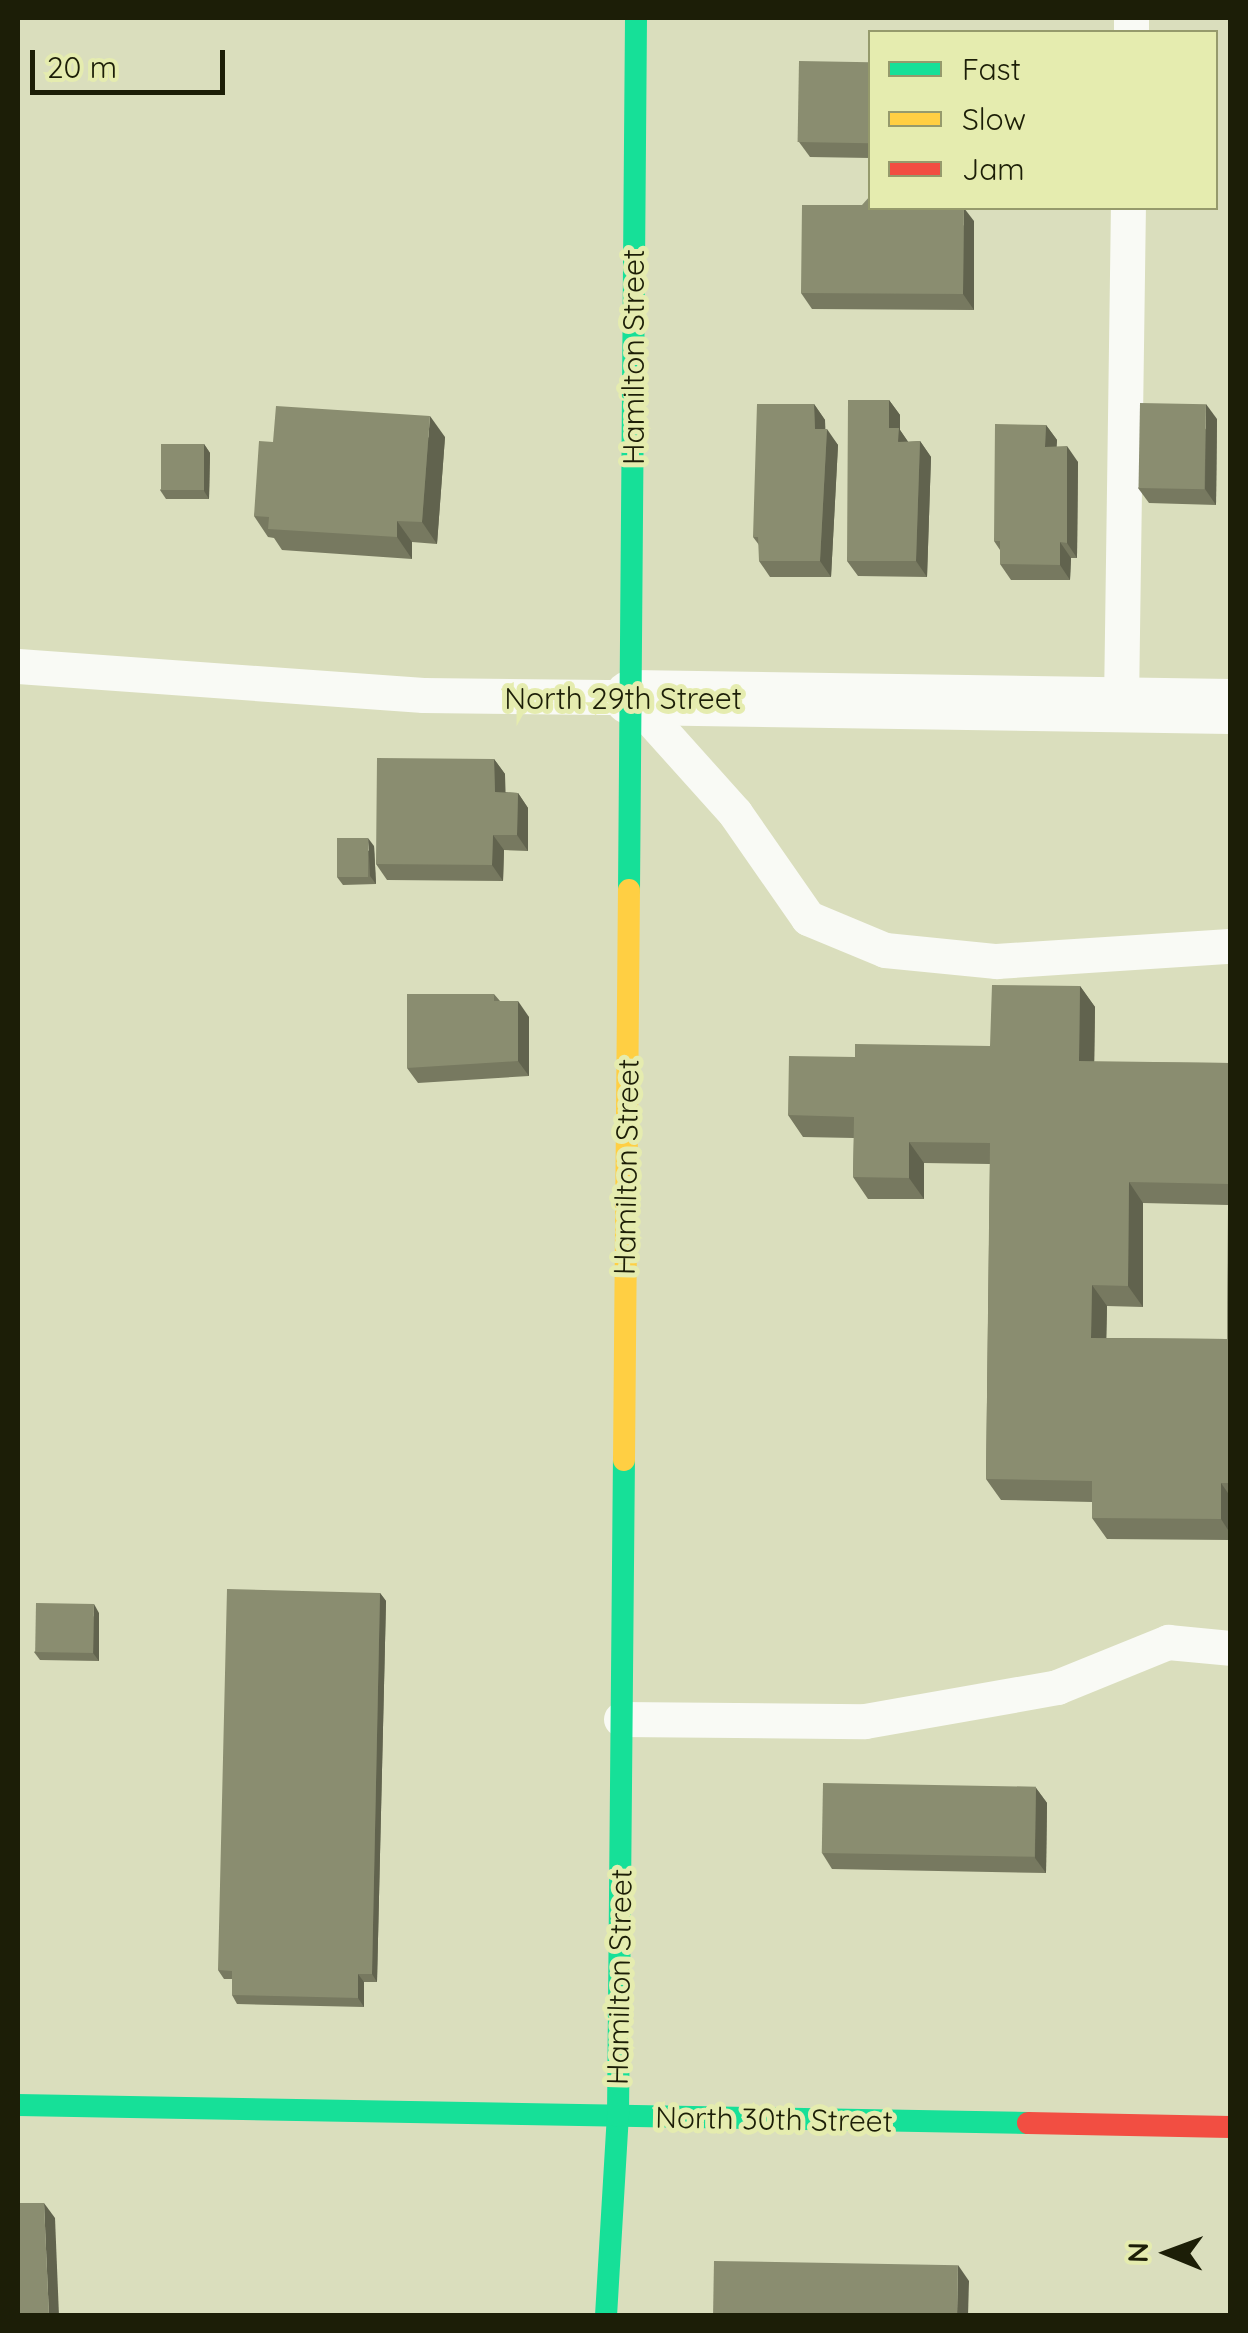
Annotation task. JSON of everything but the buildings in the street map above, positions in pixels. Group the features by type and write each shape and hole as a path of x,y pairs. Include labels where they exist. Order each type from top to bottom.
{"main road":[{"name":"Hamilton Street","path":"606,2316 618,2116 636,18"},
{"name":"North 30th Street","path":"18,2105 1230,2127"}],"street":[{"name":"North 29th Street","path":"630,696 1230,706"}],"lane":[{"path":"1120,704 1128,210"},
{"name":"North 29th Street","path":"18,666 390,693 630,696"},
{"path":"630,696 735,812 808,918 886,950 996,961 1230,946"},
{"path":"622,1718 866,1721 1056,1687 1168,1642 1230,1648"}],"traffic: fast":[{"path":"629,890 636,18"},
{"path":"606,2316 618,2116 624,1460"},
{"path":"18,2105 1028,2123"}],"traffic: slow":[{"path":"624,1460 629,890"}],"traffic: jam":[{"path":"1028,2123 1230,2127"}]}
